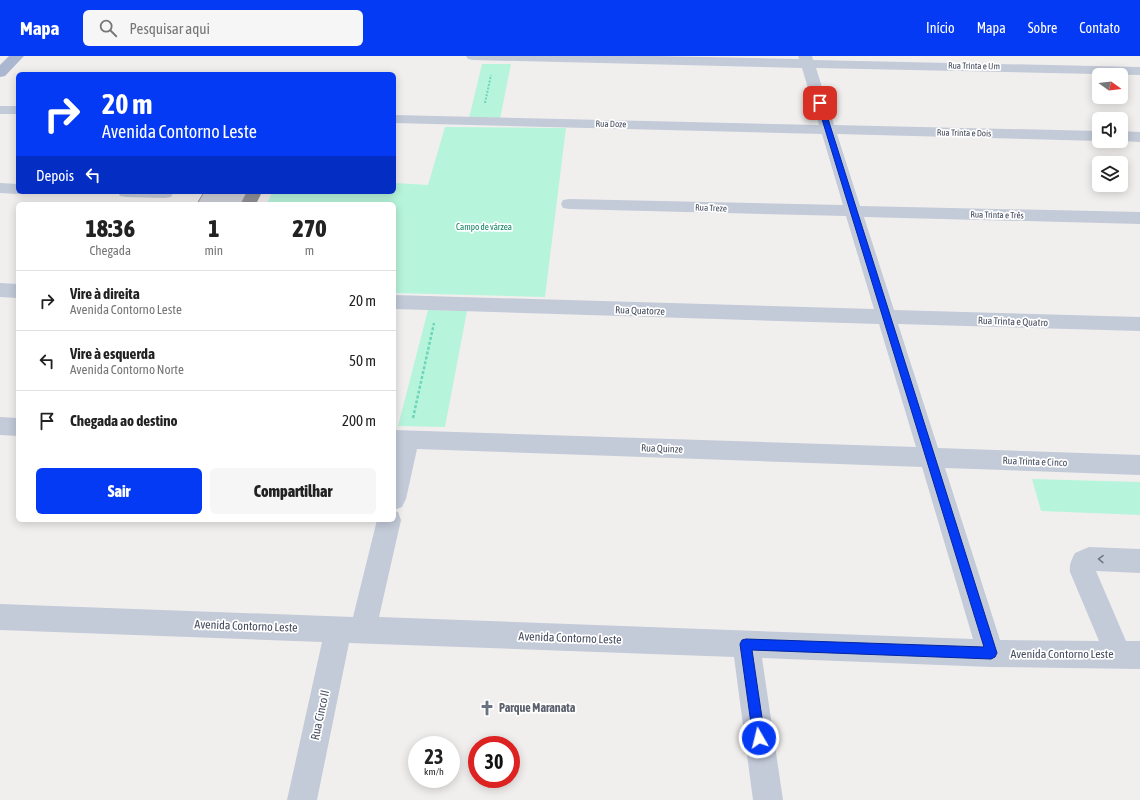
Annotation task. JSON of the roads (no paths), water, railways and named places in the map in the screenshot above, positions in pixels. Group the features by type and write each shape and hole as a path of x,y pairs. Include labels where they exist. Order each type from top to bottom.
{"main road":[{"path":"0,73 17,56"}],"street":[{"name":"Rua Trinta e Um","path":"473,56 806,59 1140,71"},
{"path":"806,59 991,653"},
{"path":"0,110 16,110"},
{"name":"Rua Doze","path":"396,119 828,130"},
{"name":"Rua Trinta e Dois","path":"828,130 1092,136"},
{"path":"1128,136 1140,137"},
{"path":"0,188 16,189"},
{"name":"Rua Treze","path":"569,204 854,212"},
{"name":"Rua Trinta e Três","path":"854,212 1140,218"},
{"path":"0,290 16,291"},
{"name":"Rua Quatorze","path":"396,302 887,317"},
{"name":"Rua Trinta e Quatro","path":"887,317 1140,324"},
{"path":"0,426 16,427"},
{"path":"396,483 401,439"},
{"name":"Rua Quinze","path":"401,439 930,457"},
{"name":"Rua Trinta e Cinco","path":"930,457 1140,465"},
{"name":"Rua Cinco II","path":"302,800 351,630 388,522"},
{"path":"1129,654 1083,572 1082,565 1084,561 1089,559 1140,560"},
{"name":"Avenida Contorno Leste","path":"0,617 991,653 1129,654"},
{"path":"746,644 768,800"}],"place":[{"name":"Parque Maranata","path":"487,708"}],"park label":[{"name":"Campo de várzea","path":"484,227"}]}
